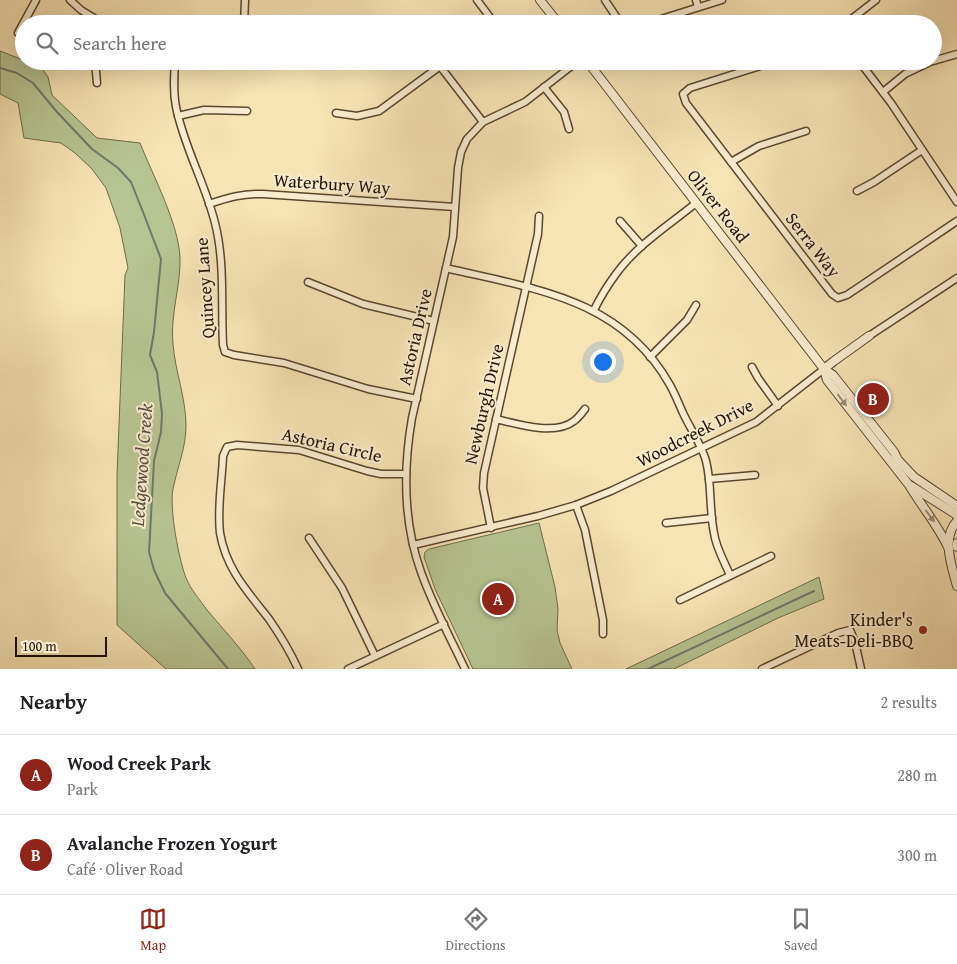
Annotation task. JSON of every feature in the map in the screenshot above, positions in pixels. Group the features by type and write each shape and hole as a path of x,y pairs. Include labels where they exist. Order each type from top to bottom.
{"street":[{"path":"28,15 36,0"},
{"path":"70,0 89,15"},
{"path":"244,15 245,0"},
{"path":"477,0 488,15"},
{"path":"540,0 551,15"},
{"path":"605,0 615,15"},
{"path":"696,0 698,7"},
{"path":"673,15 722,0"},
{"path":"857,15 876,0"},
{"path":"942,58 957,54"},
{"path":"96,70 97,83"},
{"name":"Quincey Lane","path":"175,70 174,91 178,116 215,222 219,246 223,345 225,352 234,356 284,363 368,389 417,399"},
{"path":"336,113 357,116 379,111 430,70"},
{"path":"443,70 483,122"},
{"name":"Astoria Drive","path":"465,669 426,586 413,545 408,517 406,474 408,441 453,237 461,152 467,139 483,122 525,102 566,70"},
{"name":"Oliver Road","path":"594,70 824,369 833,375 890,446 898,460 914,477 957,506"},
{"name":"Serra Way","path":"747,70 690,88 683,94 686,103 832,294 838,298 847,295 957,221"},
{"path":"866,70 883,92 957,202"},
{"path":"883,92 905,74 914,70"},
{"path":"544,87 564,112 569,129"},
{"path":"178,116 204,110 247,112"},
{"path":"731,162 759,146 806,131"},
{"path":"857,191 922,150"},
{"name":"Waterbury Way","path":"209,204 249,193 455,207"},
{"path":"594,310 616,274 642,246 696,203"},
{"name":"Newburgh Drive","path":"491,528 483,488 484,473 538,234 539,216"},
{"path":"620,221 642,246"},
{"path":"446,268 552,293 594,310 615,324 650,357 670,385 706,461 717,546 730,575"},
{"name":"Woodcreek Drive","path":"413,545 491,528 576,505 611,491 756,422 834,360 957,278"},
{"path":"308,282 382,310 434,320"},
{"path":"650,357 687,320 696,305"},
{"path":"752,367 778,406"},
{"name":"Oliver Road","path":"824,369 827,380 857,420 865,426 953,548"},
{"path":"496,420 540,428 555,427 574,421 585,409"},
{"name":"Astoria Circle","path":"298,669 287,647 269,620 245,591 232,570 224,550 220,532 220,516 223,456 227,447 237,445 299,450 367,471 381,474 406,474"},
{"path":"709,480 755,475"},
{"name":"Oliver Road","path":"909,485 957,515"},
{"path":"576,505 588,548 603,620 603,634"},
{"path":"666,523 712,518"},
{"name":"Oliver Road","path":"957,521 950,533 957,586"},
{"path":"309,538 342,588 375,656"},
{"name":"Oliver Road","path":"953,548 957,543"},
{"path":"680,600 771,556"},
{"path":"348,669 444,624"},
{"path":"762,669 838,633 850,630 855,642 861,669"}],"green space":[{"path":"0,51 15,57 15,70 43,70 48,77 52,95 97,138 140,143 170,214 180,257 172,333 186,426 185,442 173,489 172,508 183,570 193,591 255,669 166,669 117,625 117,475 125,275 128,268 120,228 106,188 92,169 61,143 24,138 18,103 0,94"},
{"path":"539,523 555,587 558,609 557,630 560,643 572,669 473,669 435,589 424,557 425,552 429,549"},
{"path":"819,577 824,599 778,618 674,669 626,669"}],"waterway":[{"name":"Ledgewood Creek","path":"0,68 17,73 33,83 92,149 118,168 131,182 161,259 150,355 157,372 162,414 161,432 154,461 149,552 154,570 165,593 228,669"},
{"path":"648,669 814,591"}],"place":[{"name":"Avalanche Frozen Yogurt","path":"873,399"},
{"name":"Wood Creek Park","path":"498,599"},
{"name":"Kinder's Meats-Deli-BBQ","path":"923,630"}]}
